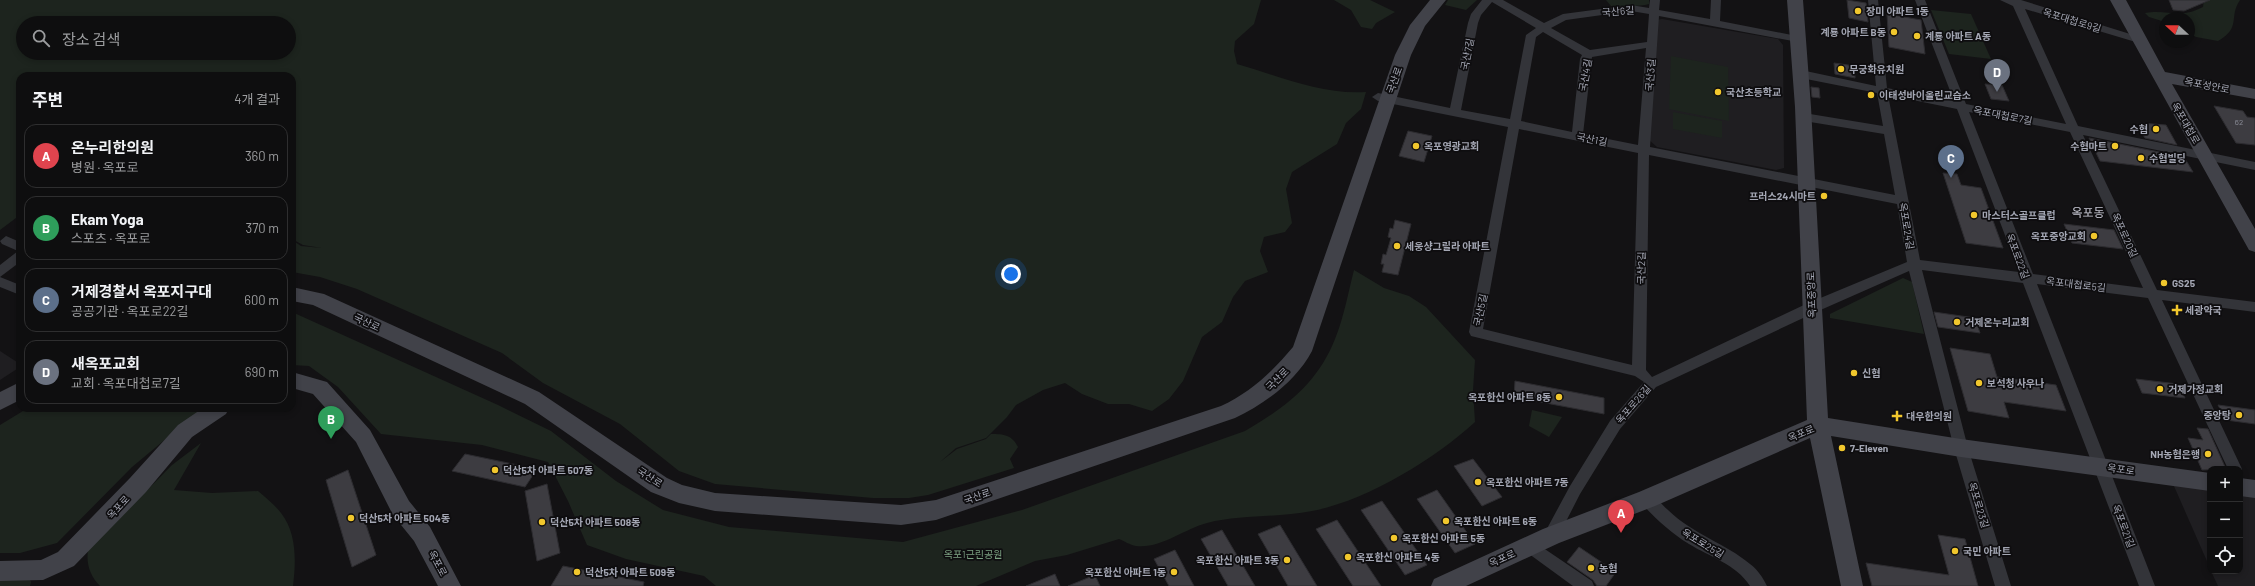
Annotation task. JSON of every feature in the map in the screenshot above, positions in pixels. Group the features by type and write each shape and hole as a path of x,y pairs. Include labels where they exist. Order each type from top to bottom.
{"street":[{"name":"국산로","path":"296,287 323,294 544,391 586,423 666,475 689,488 726,495 903,508 936,503 1228,403 1257,388 1277,371 1295,346 1409,28 1429,0"},
{"name":"국산로","path":"296,295 317,299 532,398 659,484 679,494 715,502 901,515 936,510 1228,412 1261,395 1282,376 1302,351 1383,98 1418,25 1438,0"},
{"name":"국산7길","path":"1455,112 1473,23 1476,14 1488,0"},
{"path":"1496,0 1588,54"},
{"name":"국산3길","path":"1644,149 1655,0"},
{"path":"1715,23 1716,0"},
{"name":"옥포중앙로","path":"1795,0 1804,117 1811,308 1818,425 1852,586"},
{"name":"옥포로24길","path":"1873,0 1882,91 1914,264 1961,448"},
{"name":"옥포로22길","path":"1920,0 2101,466"},
{"name":"옥포대첩로9길","path":"2005,0 2017,2 2139,40"},
{"name":"옥포대첩로","path":"2118,0 2159,76 2255,245"},
{"name":"옥포로20길","path":"2017,2 2056,91 2076,129 2235,466"},
{"name":"국산6길","path":"1515,124 1531,35 1563,17 1631,8 1798,39"},
{"name":"국산4길","path":"1576,136 1585,59 1588,54 1652,44"},
{"name":"옥포대첩로7길","path":"1801,74 2255,166"},
{"name":"옥포성안로","path":"2159,76 2255,94"},
{"name":"국산1길","path":"1383,98 1902,201"},
{"path":"1804,117 1889,131"},
{"name":"국산5길","path":"1515,124 1476,332 1639,372"},
{"name":"국산2길","path":"1639,372 1644,149"},
{"path":"6,241 16,245"},
{"path":"0,272 16,258"},
{"path":"1811,308 1914,264"},
{"name":"옥포대첩로5길","path":"1914,264 2255,307"},
{"path":"0,282 16,288"},
{"name":"옥포로26길","path":"1551,536 1575,490 1615,424 1650,383 1811,308"},
{"path":"1639,372 1650,383"},
{"name":"옥포로","path":"296,381 320,388 363,436 401,508 422,534 450,586"},
{"path":"0,402 16,392"},
{"path":"0,408 16,398"},
{"name":"옥포로","path":"0,571 44,570 66,559 128,496 185,431 213,412"},
{"name":"옥포로","path":"1442,586 1551,536 1647,499 1818,425 1961,448 2207,482"},
{"name":"옥포로23길","path":"1961,448 2003,586"},
{"name":"옥포로21길","path":"2101,466 2148,586"},
{"name":"옥포로25길","path":"1647,499 1663,517 1694,540 1746,569 1759,586"},
{"path":"1530,546 1586,586"}],"shaded area":[{"name":"국산초등학교","path":"1662,19 1778,39 1783,45 1784,168 1776,170 1657,147 1649,140 1657,20"},
{"path":"0,351 16,361 16,370 0,380"},
{"path":"2170,477 2207,482 2207,561"},
{"path":"2243,487 2255,489 2255,586 2218,586 2212,574 2243,574"}],"green space":[{"path":"0,0 1261,0 1254,24 1235,41 1234,51 1237,64 1317,88 1333,91 1366,92 1361,109 1346,123 1337,144 1292,172 1286,189 1292,223 1285,232 1264,237 1260,251 1268,272 1245,281 1233,297 1222,322 1202,337 1183,381 1169,399 1152,411 1129,404 1108,404 1082,394 1065,383 1043,390 1016,405 1007,417 986,438 956,448 940,462 957,449 986,439 991,434 1000,434 1013,440 1018,447 1010,459 1014,468 928,495 909,498 873,498 715,484 679,471 620,424 543,383 502,353 357,289 320,277 296,273 296,243 301,246 322,248 303,245 296,241 296,72 16,72 16,218 0,230"},
{"path":"1334,0 1370,0 1395,12 1376,23 1372,29 1361,27 1351,10"},
{"path":"1448,0 1477,0 1466,10 1445,5"},
{"path":"1606,0 1649,0 1649,4 1611,6"},
{"path":"2204,0 2240,0 2230,31 2218,41 2195,36 2195,12 2190,12 2203,7"},
{"path":"1931,10 1971,14 1991,59 1949,54"},
{"path":"2159,12 2159,20 2149,17 2145,13"},
{"path":"1671,56 1728,67 1729,121 1669,109"},
{"path":"1673,112 1722,121 1722,138 1673,129"},
{"name":"옥포1근린공원","path":"1354,270 1384,288 1409,296 1426,307 1475,360 1473,390 1475,422 1440,450 1399,477 1355,498 1333,506 1286,515 1220,520 1198,526 1154,545 1136,546 1119,539 1067,555 1035,561 976,586 716,586 704,576 626,559 587,545 568,501 548,462 482,445 381,434 338,387 309,366 296,365 296,314 498,405 551,431 616,481 663,510 729,527 903,542 1022,510 1245,431 1274,413 1299,393 1309,382 1328,355 1343,314"},
{"path":"1903,278 1912,282 1924,334 1830,318 1830,314"},
{"path":"1532,410 1562,417 1549,437 1529,426"},
{"path":"21,412 198,412 132,467 57,543 20,553 0,553 0,425"},
{"path":"201,443 174,490 212,493 258,491 279,510 290,529 293,539 295,558 293,586 100,586 90,570 88,550 172,465"},
{"path":"0,574 28,575 31,582 30,586 0,586"}],"building":[{"name":"장미 아파트 1동","path":"1847,0 1866,3 1868,22 1849,18"},
{"path":"2169,0 2210,0 2184,11 2173,10"},
{"path":"1887,14 1921,20 1925,54 1889,47"},
{"name":"무궁화유치원","path":"1834,63 1855,66 1855,78 1835,74"},
{"path":"1985,84 2002,85 2009,101 1991,99"},
{"path":"1811,87 1819,88 1820,98 1812,97"},
{"path":"2214,106 2243,111 2247,117 2255,118 2255,145 2236,143"},
{"name":"수협","path":"2140,123 2166,125 2177,145 2145,138 2142,133 2146,134"},
{"name":"옥포영광교회","path":"1408,131 1432,136 1424,162 1399,156"},
{"name":"수협빌딩","path":"2089,138 2184,157 2193,172 2100,161"},
{"name":"마스터스골프클럽","path":"1943,173 1957,174 1961,185 1981,188 2003,248 1966,243"},
{"name":"세웅샹그릴라 아파트","path":"1395,220 1411,224 1398,275 1382,272 1384,264 1381,264 1383,254 1386,255 1391,238 1388,237 1390,228 1393,229"},
{"name":"옥포중앙교회","path":"2064,224 2114,230 2123,249 2072,243"},
{"name":"거제온누리교회","path":"1934,312 1975,318 1980,333 1938,327"},
{"name":"보석청 사우나","path":"1950,348 1990,354 1997,377 2056,385 2066,411 2004,402 2009,418 1968,411"},
{"name":"거제가정교회","path":"2136,379 2178,384 2185,398 2142,393"},
{"name":"옥포한신 아파트 8동","path":"1515,381 1604,398 1604,414 1514,397"},
{"name":"중앙탕","path":"2218,405 2255,410 2255,424 2226,420"},
{"name":"NH농협은행","path":"2197,428 2208,429 2225,466 2207,466 2207,470 2202,470 2188,438 2203,440"},
{"name":"덕산5차 아파트 507동","path":"465,454 537,469 525,487 452,471"},
{"name":"옥포한신 아파트 7동","path":"1473,459 1502,497 1482,506 1454,466"},
{"name":"덕산5차 아파트 504동","path":"348,470 376,555 352,567 326,480"},
{"name":"덕산5차 아파트 508동","path":"547,484 560,553 537,561 525,491"},
{"name":"옥포한신 아파트 6동","path":"1437,490 1475,544 1455,553 1417,499"},
{"name":"옥포한신 아파트 5동","path":"1382,501 1427,565 1405,575 1361,510"},
{"name":"옥포한신 아파트 4동","path":"1337,520 1381,586 1353,586 1316,529"},
{"name":"옥포한신 아파트 3동","path":"1280,525 1317,586 1288,586 1258,534"},
{"path":"1222,530 1255,586 1228,586 1201,539"},
{"name":"국민 아파트","path":"1938,535 1965,539 1978,586 1872,586 1866,563 1949,575"},
{"name":"농협","path":"1579,547 1616,572 1606,586 1597,586 1593,580 1567,562"},
{"name":"옥포한신 아파트 1동","path":"1175,550 1194,586 1169,586 1154,559"},
{"name":"덕산5차 아파트 509동","path":"563,566 644,582 643,586 551,586"},
{"path":"1055,574 1060,586 1026,586"},
{"path":"1095,575 1100,586 1068,586"}],"place":[{"name":"장미 아파트 1동","path":"1858,11"},
{"name":"계룡 아파트 B동","path":"1894,32"},
{"name":"계룡 아파트 A동","path":"1917,36"},
{"name":"무궁화유치원","path":"1841,69"},
{"name":"국산초등학교","path":"1718,92"},
{"name":"새옥포교회","path":"1997,92"},
{"name":"이태성바이올린교습소","path":"1871,95"},
{"name":"수협","path":"2156,129"},
{"name":"옥포영광교회","path":"1416,146"},
{"name":"수협마트","path":"2115,146"},
{"name":"수협빌딩","path":"2141,158"},
{"name":"거제경찰서 옥포지구대","path":"1951,178"},
{"name":"프러스24시마트","path":"1824,196"},
{"name":"마스터스골프클럽","path":"1974,215"},
{"name":"옥포중앙교회","path":"2094,236"},
{"name":"세웅샹그릴라 아파트","path":"1397,246"},
{"name":"GS25","path":"2164,283"},
{"name":"세광약국","path":"2177,310"},
{"name":"거제온누리교회","path":"1957,322"},
{"name":"신협","path":"1854,373"},
{"name":"보석청 사우나","path":"1979,383"},
{"name":"거제가정교회","path":"2160,389"},
{"name":"옥포한신 아파트 8동","path":"1559,397"},
{"name":"중앙탕","path":"2239,415"},
{"name":"대우한의원","path":"1897,416"},
{"name":"Ekam Yoga","path":"331,439"},
{"name":"7-Eleven","path":"1842,448"},
{"name":"NH농협은행","path":"2208,454"},
{"name":"덕산5차 아파트 507동","path":"495,470"},
{"name":"옥포한신 아파트 7동","path":"1478,482"},
{"name":"덕산5차 아파트 504동","path":"351,518"},
{"name":"옥포한신 아파트 6동","path":"1446,521"},
{"name":"덕산5차 아파트 508동","path":"542,522"},
{"name":"온누리한의원","path":"1621,533"},
{"name":"옥포한신 아파트 5동","path":"1394,538"},
{"name":"국민 아파트","path":"1955,551"},
{"name":"옥포한신 아파트 4동","path":"1348,557"},
{"name":"옥포한신 아파트 3동","path":"1287,560"},
{"name":"농협","path":"1591,568"},
{"name":"덕산5차 아파트 509동","path":"577,572"},
{"name":"옥포한신 아파트 1동","path":"1174,572"}],"district":[{"name":"옥포동","path":"2088,212"}]}
